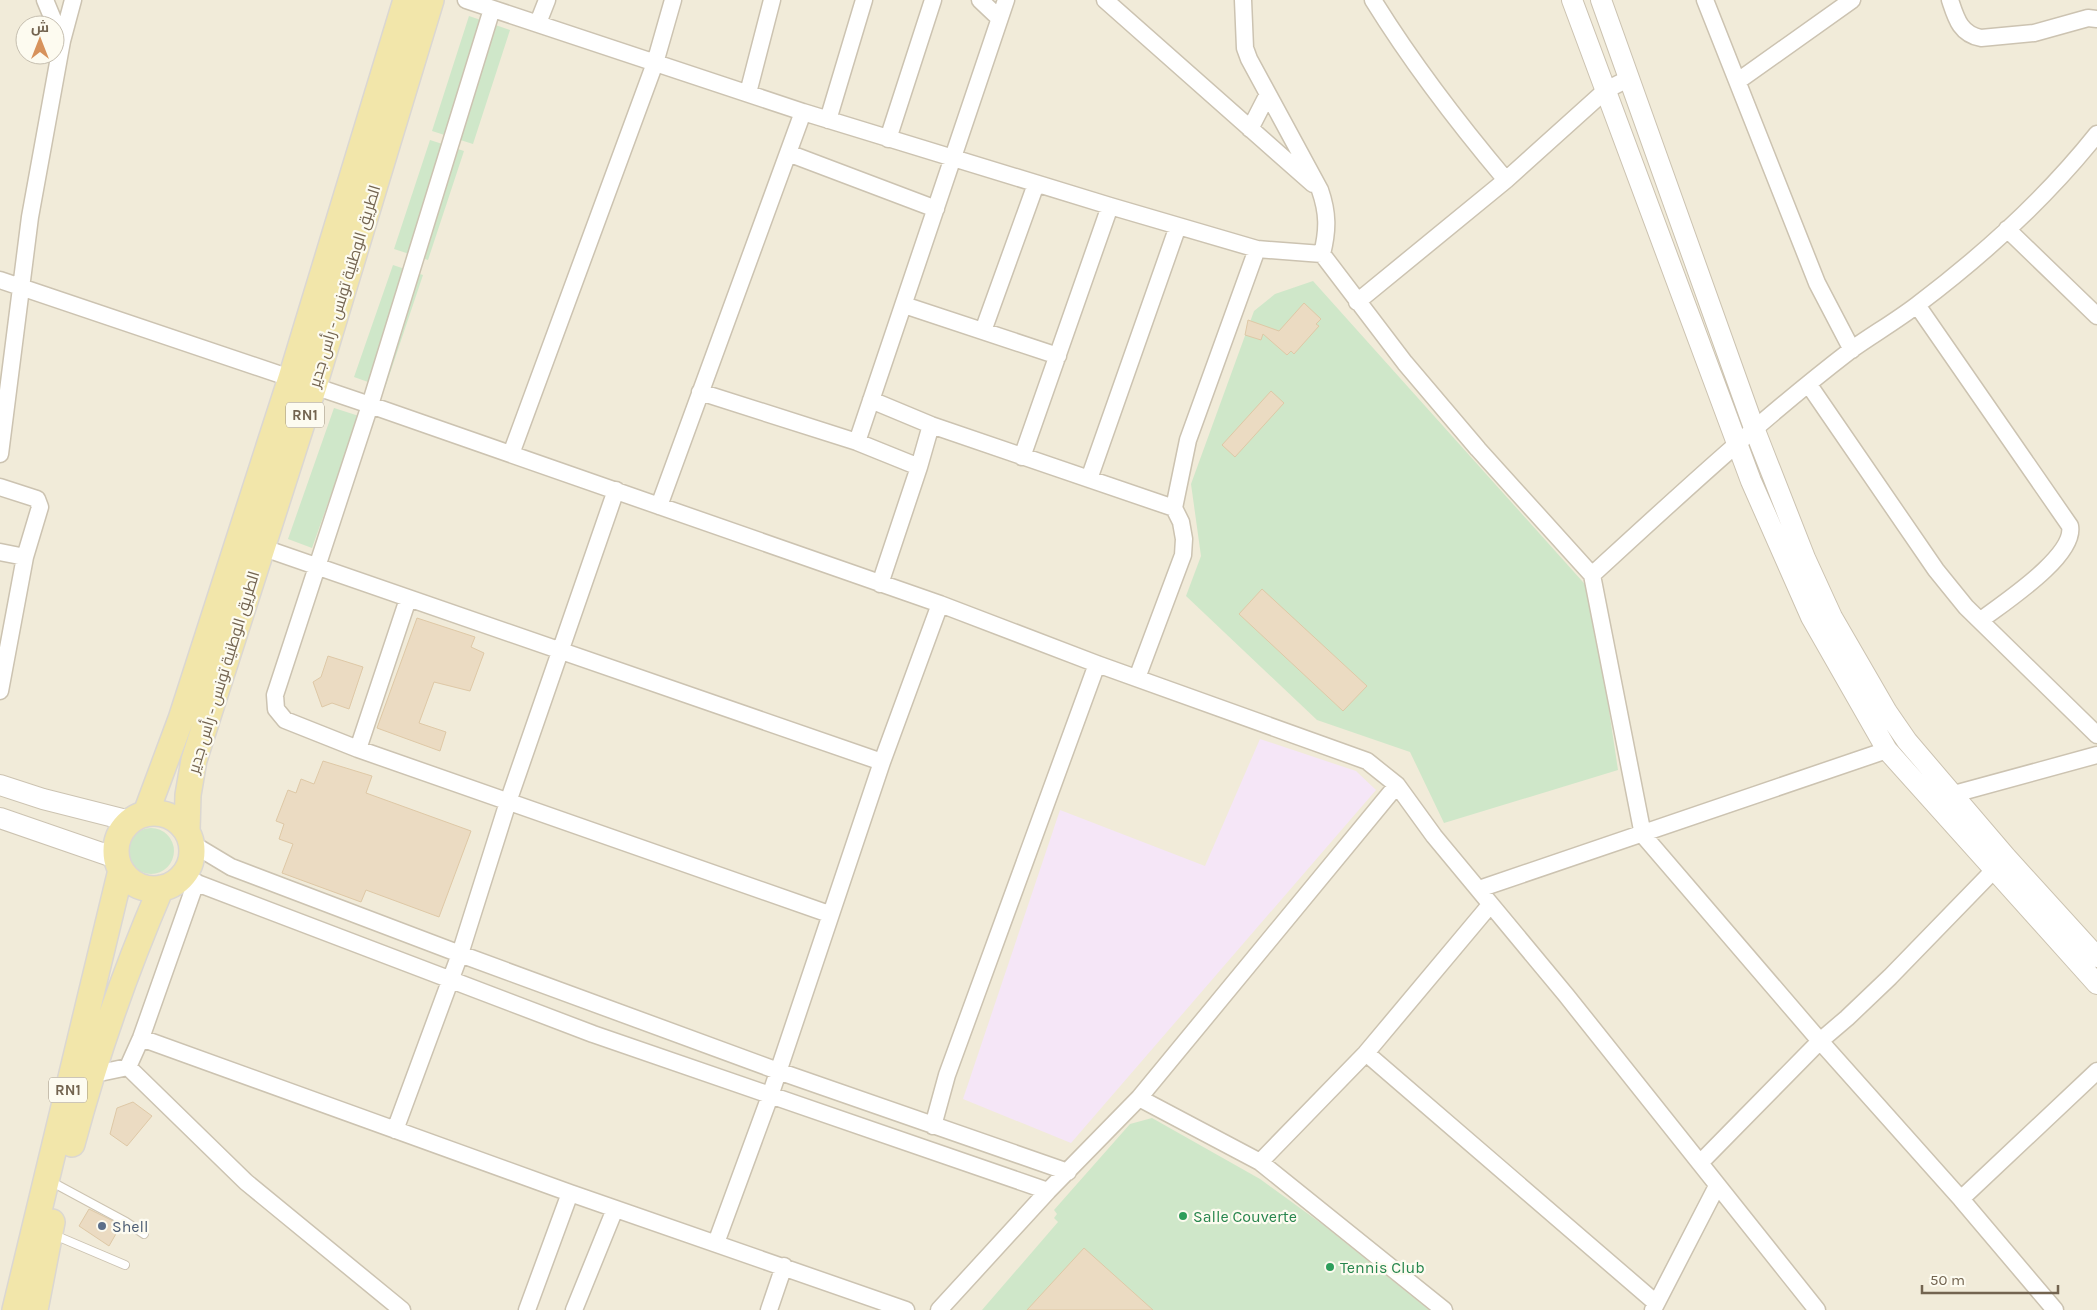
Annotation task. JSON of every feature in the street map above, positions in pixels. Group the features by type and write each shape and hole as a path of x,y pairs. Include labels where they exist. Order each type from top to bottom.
{"main road":[{"name":"الطريق الوطنية تونس - رأس جدير","path":"189,837 188,795 194,760 261,547 303,382 406,0"},
{"name":"الطريق الوطنية تونس - رأس جدير","path":"138,817 170,751 303,382 431,0"},
{"path":"138,817 158,813 169,816 189,837"},
{"name":"RN1","path":"15,1310 41,1232 53,1183 119,864 118,838 138,817"},
{"name":"RN1","path":"53,1183 118,992 188,867 192,855 189,837"},
{"path":"119,864 138,885 149,888 179,883"},
{"name":"RN1","path":"35,1310 41,1232"}],"street":[{"path":"45,0 51,15"},
{"path":"65,32 74,0"},
{"path":"466,0 828,120 1110,206 1257,249 1322,254 1357,302 1478,449 1592,576 1643,835 1820,1041 1961,1199 2055,1310"},
{"path":"538,23 547,0"},
{"path":"511,454 655,63 673,0"},
{"path":"748,93 772,0"},
{"path":"828,120 864,0"},
{"path":"888,138 933,0"},
{"path":"980,0 999,18"},
{"path":"857,442 954,159 1006,0"},
{"path":"1105,0 1122,5 1250,129 1320,190"},
{"path":"1242,0 1245,48 1320,190 1327,209 1328,231 1322,254"},
{"path":"1373,0 1404,48 1471,138 1506,180"},
{"path":"1572,0 1781,554 1810,617 1887,750 2097,984"},
{"path":"1601,0 1754,428 1805,558 1846,644 1907,741 2097,957"},
{"path":"1705,0 1817,284 1852,350"},
{"path":"1738,81 1852,0"},
{"path":"1950,0 1958,22 1964,30 1973,36 1981,38 2034,33 2088,18 2097,19"},
{"path":"492,9 370,405 275,695 276,709 285,720 358,749 829,914"},
{"path":"0,454 30,217 58,65"},
{"path":"1357,302 1506,180 1606,90 1630,78"},
{"path":"1250,129 1268,94"},
{"path":"659,506 803,112"},
{"path":"1592,576 1738,441 1852,350 1917,306 2007,229 2055,183 2097,134"},
{"path":"788,153 936,209"},
{"path":"983,331 1036,184"},
{"path":"1022,457 1110,206"},
{"path":"1089,479 1178,226"},
{"path":"2007,229 2077,293 2097,316"},
{"path":"1137,678 1183,555 1184,539 1181,522 1174,508 1188,440 1257,249"},
{"path":"0,280 370,405 940,604 1097,664 1367,761 1397,785 1434,836 1566,995 1700,1163 1812,1308"},
{"path":"904,305 1058,356"},
{"path":"1917,306 2070,526 2068,542 2050,565 1981,620"},
{"path":"1809,385 1936,570 1966,607 2097,735"},
{"path":"700,392 857,442 920,467"},
{"path":"871,400 931,425 1174,508"},
{"path":"880,584 920,467 931,425"},
{"path":"0,488 37,499 40,503 25,557 0,690"},
{"path":"396,1130 460,954 508,802 616,490"},
{"path":"261,547 882,762"},
{"path":"0,552 25,557"},
{"path":"358,749 408,599"},
{"path":"716,1243 770,1096 829,914 882,762 940,604"},
{"path":"933,1126 947,1075 1097,664"},
{"path":"1479,889 1643,835 1887,750"},
{"path":"1931,800 2097,755"},
{"path":"0,785 43,799 138,817"},
{"path":"939,1310 1048,1191 1139,1098 1397,785"},
{"path":"0,818 119,864"},
{"path":"189,837 231,866 460,954 778,1071 1068,1172"},
{"path":"1700,1163 1820,1041 1883,984 1994,870"},
{"path":"128,1067 142,1038 179,883 592,1034 1048,1191"},
{"path":"1260,1162 1366,1053 1490,905"},
{"path":"142,1038 570,1193 906,1310"},
{"path":"1366,1053 1655,1307 1717,1186"},
{"path":"90,1075 128,1067"},
{"path":"128,1067 246,1182 402,1310"},
{"path":"1961,1199 2097,1071"},
{"path":"1139,1098 1260,1162 1444,1310"},
{"path":"527,1310 570,1193"},
{"path":"574,1310 615,1209"},
{"path":"769,1310 784,1266"}],"lane":[{"path":"53,1183 126,1222 144,1234"},
{"path":"41,1232 126,1266"}],"shaded area":[{"path":"0,0 2097,0 2097,1310 0,1310"},
{"path":"1260,739 1356,771 1376,790 1071,1143 963,1099 1060,810 1205,866"}],"green space":[{"path":"469,16 510,30 473,144 432,131"},
{"path":"430,140 464,151 428,260 394,249"},
{"path":"393,265 423,275 385,388 354,377"},
{"path":"1313,281 1591,591 1618,770 1444,823 1410,752 1317,720 1186,596 1201,556 1191,484 1254,311 1275,294"},
{"path":"334,408 359,416 312,548 288,539"},
{"path":"156,828 168,834 173,842 173,860 168,868 160,873 146,874 134,868 129,860 128,846 134,834 142,829"},
{"name":"Salle Couverte","path":"1152,1118 1260,1179 1322,1224 1429,1310 982,1310 1058,1222 1054,1218 1057,1214 1054,1210 1130,1124"}],"building":[{"path":"1304,303 1321,319 1316,324 1319,326 1294,354 1291,351 1287,355 1263,334 1261,340 1245,335 1248,320 1279,331"},
{"path":"1271,391 1284,403 1235,457 1222,445"},
{"path":"1262,589 1367,686 1343,711 1239,614"},
{"path":"417,618 475,637 471,647 484,653 470,691 434,682 419,723 446,732 440,751 377,728"},
{"path":"328,656 363,667 349,709 332,703 322,707 313,682 321,677"},
{"path":"323,761 372,776 366,793 471,831 439,917 366,890 361,902 282,873 293,844 279,839 284,824 276,821 288,790 296,793 301,779 314,784"},
{"path":"133,1102 152,1116 127,1146 110,1134 117,1108"},
{"path":"89,1209 121,1225 109,1246 79,1226"},
{"path":"1084,1248 1153,1310 1027,1310"}],"place":[{"name":"Salle Couverte","path":"1183,1216"},
{"name":"Shell","path":"102,1226"},
{"name":"Tennis Club","path":"1330,1267"}]}
